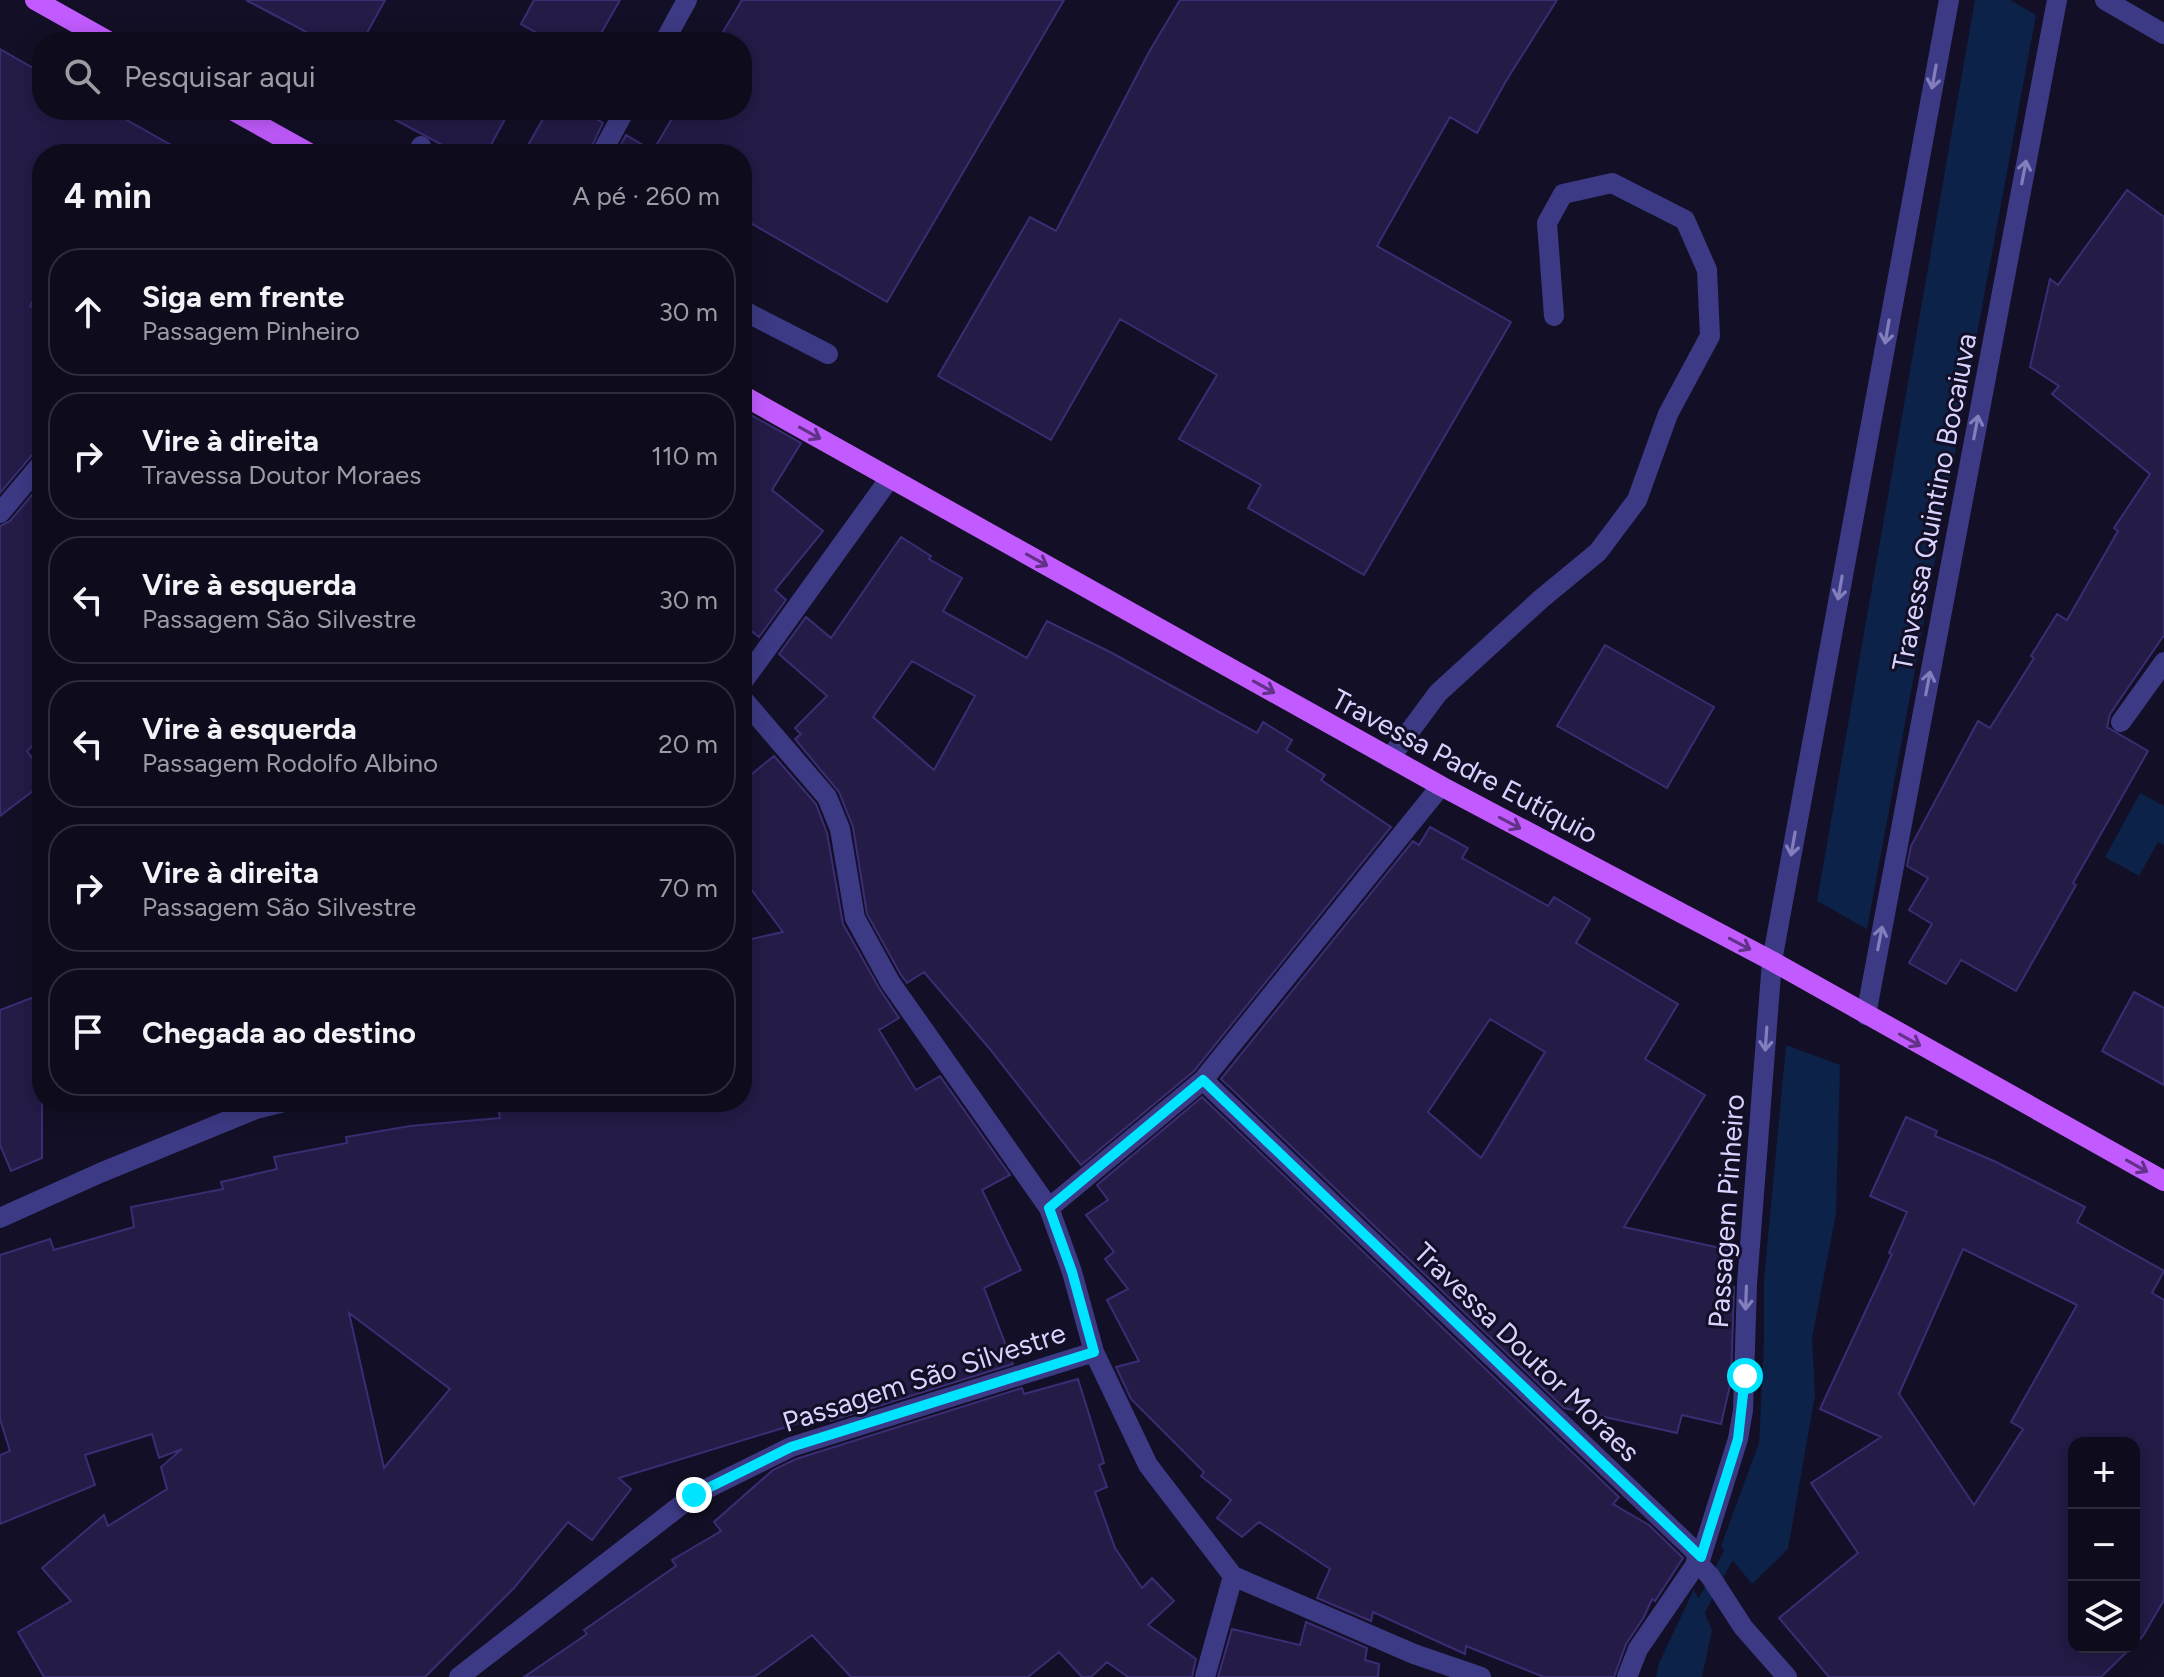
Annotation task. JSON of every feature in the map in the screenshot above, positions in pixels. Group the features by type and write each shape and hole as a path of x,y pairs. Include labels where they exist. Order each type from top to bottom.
{"main road":[{"path":"35,0 92,32"},
{"path":"250,120 292,144"},
{"name":"Travessa Padre Eutíquio","path":"752,401 1390,758 1772,961 2164,1181"}],"street":[{"path":"669,32 687,0"},
{"path":"1772,961 1949,0"},
{"name":"Travessa Quintino Bocaiuva","path":"1866,1015 2057,0"},
{"path":"2105,0 2164,34"},
{"path":"606,144 620,120"},
{"path":"1390,758 1438,693 1541,599 1598,552 1637,500 1668,414 1710,336 1707,270 1685,220 1612,183 1563,194 1547,223 1554,316"},
{"path":"752,315 828,354"},
{"path":"0,513 32,475"},
{"path":"752,669 890,478"},
{"path":"2121,722 2164,662"},
{"path":"752,710 827,797 840,829 855,918 890,982 1049,1208 1072,1272 1094,1352 1148,1465 1233,1576 1414,1654 1481,1677"},
{"path":"1049,1208 1203,1080 1441,786"},
{"name":"Passagem Pinheiro","path":"1627,1677 1638,1649 1702,1565 1743,1410 1747,1284 1772,961"},
{"name":"Travessa Doutor Moraes","path":"1203,1080 1702,1565 1743,1627 1787,1677"},
{"path":"0,1218 249,1112"},
{"name":"Passagem São Silvestre","path":"459,1677 694,1495 791,1447 1094,1352"},
{"path":"1205,1677 1233,1576"}],"water":[{"path":"1975,0 2010,0 2036,15 1867,929 1817,901"},
{"path":"2140,793 2164,806 2164,845 2158,842 2139,876 2105,857"},
{"path":"1786,1045 1840,1065 1836,1214 1812,1338 1815,1395 1788,1549 1752,1584 1721,1546 1759,1443 1764,1280"},
{"path":"1694,1589 1712,1630 1702,1677 1656,1677 1659,1663"}],"building":[{"path":"246,0 385,0 367,32 306,32"},
{"path":"534,0 620,0 602,32 535,32 521,24"},
{"path":"742,0 1064,0 887,302 752,224 752,144 657,144 671,120 752,120 752,32 723,32"},
{"path":"1180,0 1557,0 1477,133 1450,117 1377,246 1511,322 1364,575 1248,508 1261,485 1179,439 1217,375 1120,319 1051,440 938,376 1030,217 1056,231 1149,52"},
{"path":"0,49 32,67 32,120 127,120 169,144 32,144 32,455 0,493"},
{"path":"396,120 505,120 491,144 440,144"},
{"path":"542,120 598,120 603,123 593,144 529,144"},
{"path":"626,135 641,144 621,144"},
{"path":"2127,190 2164,217 2164,635 2110,714 2107,727 2148,751 2016,991 1961,960 1946,984 1909,963 1932,924 1909,910 1928,878 1907,866 1911,846 1978,721 1990,728 2034,658 2031,656 2057,614 2067,620 2118,531 2114,528 2150,474 2052,394 2059,386 2030,367 2050,279 2058,285"},
{"path":"752,416 801,443 772,490 823,531 775,590 786,600 759,637 752,632"},
{"path":"32,495 32,746 27,751 32,758 32,792 0,816 0,526 10,521"},
{"path":"901,537 931,556 929,559 962,578 943,611 1027,658 1047,621 1257,733 1263,722 1292,740 1286,750 1325,775 1321,780 1391,827 1194,1071 1081,1165 989,1048 924,972 907,983 867,914 853,827 839,792 795,739 801,734 795,728 827,696 779,654 806,617 831,638","holes":["912,661 975,696 934,770 873,717"]},
{"path":"1605,645 1714,707 1667,788 1557,726"},
{"path":"774,756 816,804 827,833 843,924 899,1018 879,1030 916,1090 940,1076 1010,1175 982,1190 1021,1270 984,1288 1013,1364 830,1421 842,1410 619,1478 631,1489 592,1540 568,1522 514,1588 425,1677 44,1677 18,1632 71,1601 42,1568 104,1515 108,1526 167,1489 161,1467 182,1449 159,1458 152,1434 85,1455 95,1485 0,1524 0,1455 10,1451 0,1419 0,1255 50,1239 54,1250 134,1227 131,1207 223,1189 221,1182 277,1169 274,1157 347,1143 346,1137 410,1126 500,1118 499,1112 752,1112 752,939 783,932 752,890 752,774","holes":["349,1313 450,1389 384,1468"]},
{"path":"1430,827 1468,848 1462,858 1548,906 1554,897 1590,919 1576,943 1678,1004 1645,1059 1705,1095 1624,1227 1734,1251 1726,1287 1734,1287 1731,1381 1721,1424 1682,1415 1677,1433 1564,1408 1221,1079 1413,841 1419,845","holes":["1490,1019 1545,1052 1481,1158 1428,1112"]},
{"path":"2134,992 2164,1008 2164,1085 2102,1051"},
{"path":"32,998 32,1112 42,1112 42,1158 11,1171 0,1145 0,1010"},
{"path":"1202,1097 1619,1497 1613,1504 1649,1525 1683,1558 1655,1601 1652,1599 1626,1644 1614,1677 1544,1677 1466,1646 1465,1654 1373,1612 1371,1621 1317,1598 1330,1569 1259,1522 1242,1537 1217,1518 1231,1500 1201,1476 1204,1472 1131,1399 1116,1367 1139,1361 1107,1300 1128,1289 1105,1259 1114,1252 1086,1215 1108,1200 1097,1185"},
{"path":"1906,1117 1937,1131 1935,1136 1994,1161 2085,1207 2077,1222 2164,1271 2152,1293 2164,1300 2164,1600 2140,1639 2140,1437 2068,1437 2068,1653 2126,1653 2101,1677 1829,1677 1779,1618 1858,1553 1811,1483 1881,1437 1820,1409 1892,1254 1889,1253 1907,1212 1870,1196","holes":["1963,1249 2077,1305 2011,1422 2023,1429 1974,1505 1899,1394"]},
{"path":"1078,1379 1104,1463 1099,1465 1107,1487 1095,1492 1115,1548 1142,1588 1152,1578 1174,1601 1148,1625 1196,1659 1192,1677 1128,1677 1107,1662 1091,1677 1082,1677 1059,1652 1028,1677 851,1677 812,1635 754,1677 524,1677 587,1634 584,1630 676,1566 672,1560 721,1531 714,1522 773,1470 796,1459 1022,1388 1024,1394"},
{"path":"1306,1622 1367,1648 1365,1660 1379,1664 1378,1677 1218,1677 1232,1629 1300,1645"}],"waterway":[{"path":"1694,1620 1736,1541"}],"route":[{"path":"694,1495 791,1447 1094,1352 1072,1272 1049,1208 1203,1080 1701,1557 1738,1439 1745,1376"}]}
